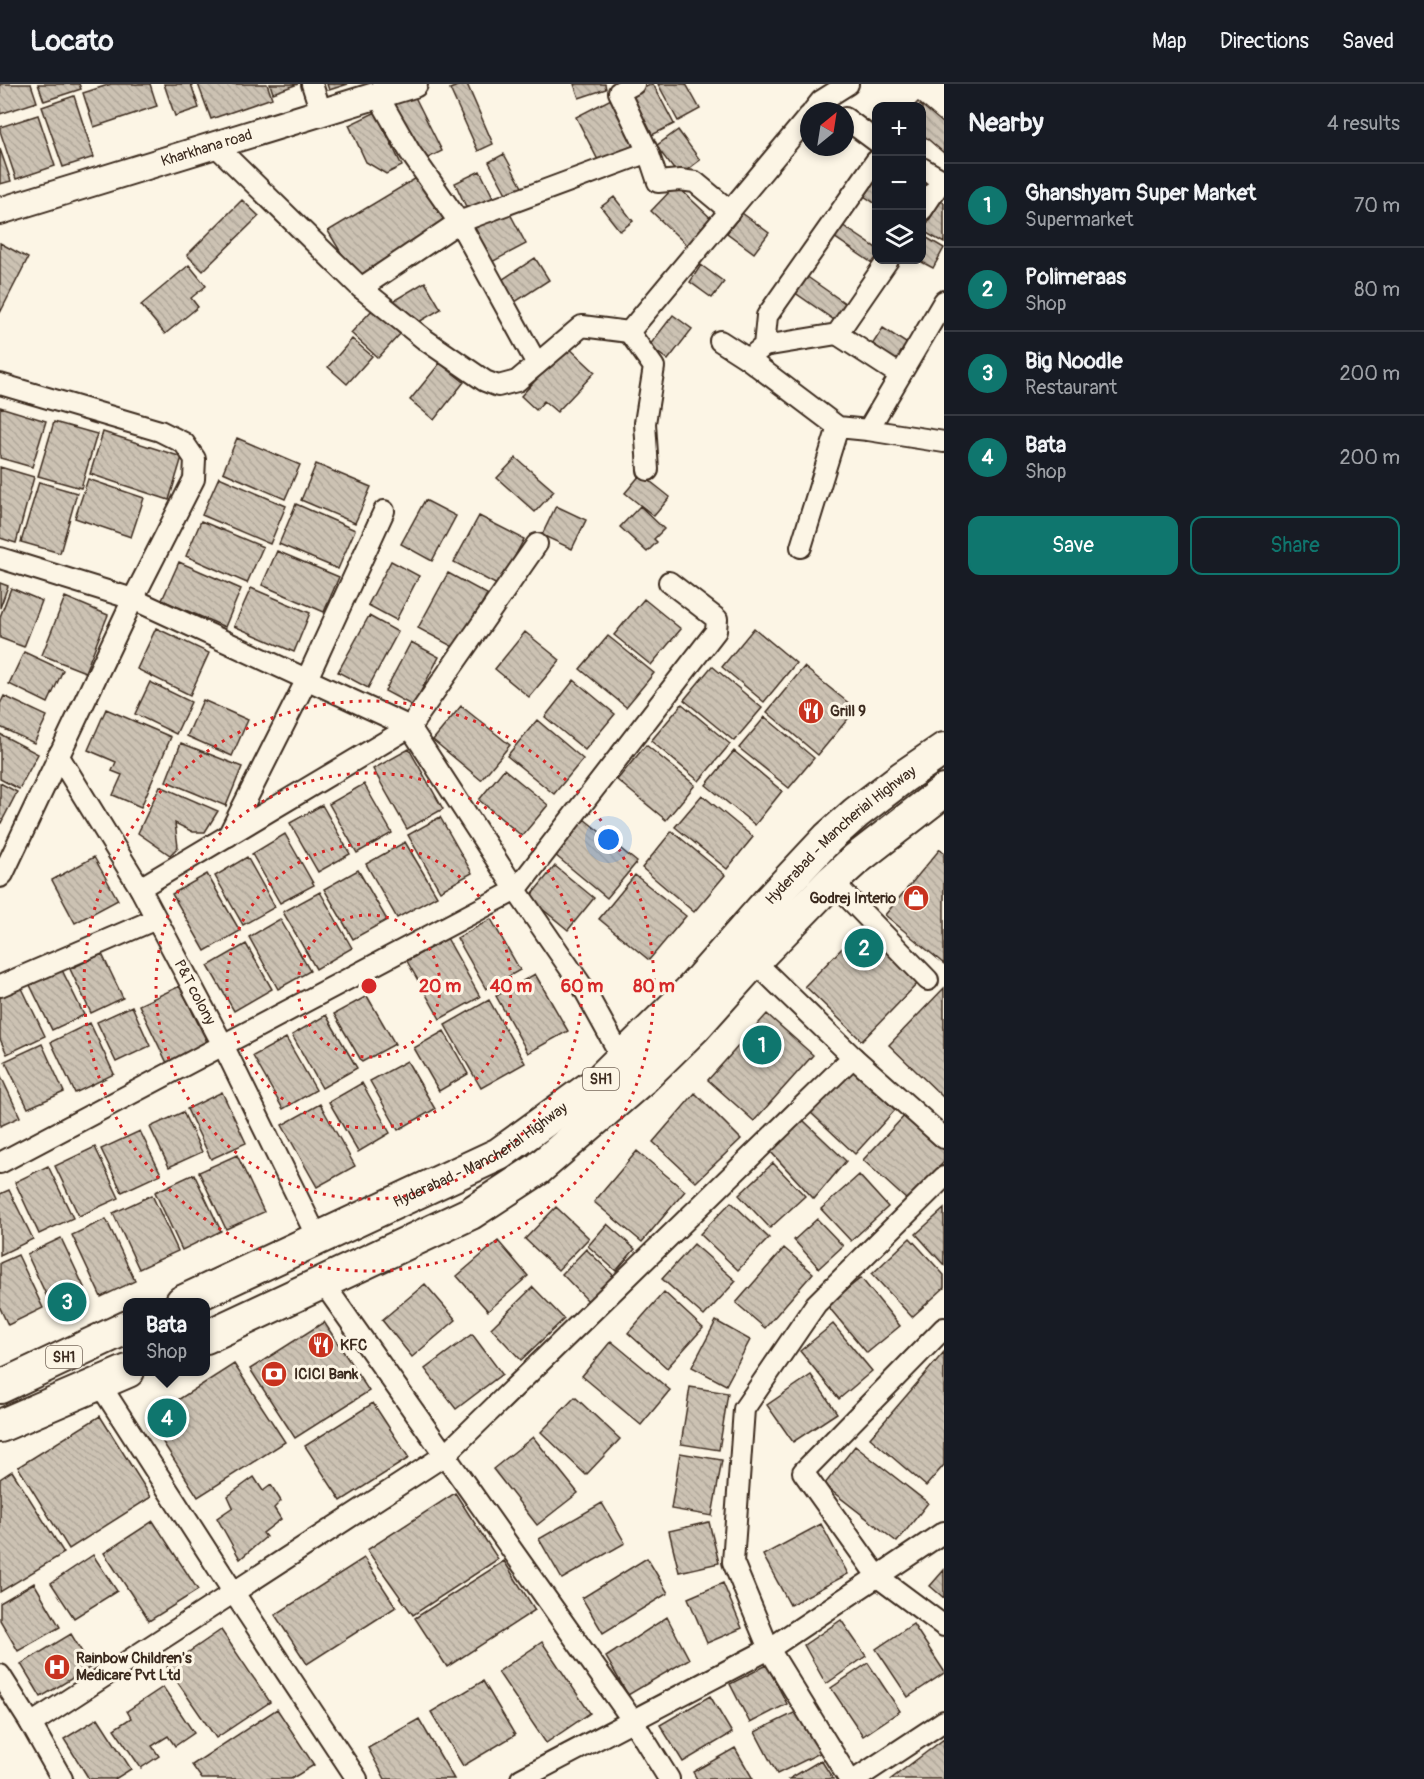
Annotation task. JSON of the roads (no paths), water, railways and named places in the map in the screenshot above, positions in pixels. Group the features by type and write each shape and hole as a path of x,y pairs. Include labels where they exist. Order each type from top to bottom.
{"main road":[{"name":"Hyderabad - Mancherial Highway","path":"191,1298 499,1154 598,1082 690,992 769,901 828,838 856,813 944,749"},
{"name":"Hyderabad - Mancherial Highway","path":"210,1334 471,1213 538,1169 641,1080 694,1028 754,961 832,880 944,791"},
{"path":"828,838 855,860"},
{"name":"SH1","path":"0,1387 123,1330"},
{"name":"SH1","path":"0,1426 123,1373"}],"street":[{"path":"312,84 321,112"},
{"name":"Kharkhana road","path":"0,211 414,84"},
{"path":"634,84 619,92 648,152 658,182 680,180 695,182 730,211"},
{"path":"821,102 848,84"},
{"path":"378,96 410,152 459,222 537,364"},
{"path":"854,125 872,138"},
{"path":"629,332 800,126"},
{"path":"215,145 362,288 424,339 485,381 498,386 517,381 582,326 629,332 654,367 645,423 648,470"},
{"path":"362,288 459,222 648,152"},
{"path":"764,346 767,316 872,166"},
{"path":"926,171 943,181 926,203"},
{"path":"837,334 885,264"},
{"path":"868,430 944,301"},
{"path":"748,358 764,346 837,334 900,375"},
{"path":"720,340 748,358 838,427 944,442"},
{"path":"0,384 160,431 184,443 195,459 194,479 133,599 0,877"},
{"path":"801,547 838,427"},
{"path":"228,836 306,681 384,511"},
{"path":"140,888 410,728 537,544"},
{"path":"0,558 133,599 410,728 584,989 622,1058"},
{"path":"0,1163 516,890 716,631 717,619 669,582"},
{"name":"P&T colony","path":"58,755 140,888 223,1045 318,1239"},
{"path":"832,880 928,980"},
{"path":"0,986 156,919"},
{"path":"754,961 853,1057 944,1138"},
{"path":"32,1725 446,1455 853,1057"},
{"path":"849,1779 769,1650 733,1563 744,1409 816,1304 944,1177"},
{"path":"323,1282 633,1721 669,1779"},
{"path":"944,1328 803,1472 878,1577 944,1626"},
{"path":"99,1383 357,1779"},
{"path":"521,1779 769,1650 944,1532"},
{"path":"0,1675 32,1725 62,1779"},
{"path":"856,1779 944,1721"}],"place":[{"name":"Grill 9","path":"811,711"},
{"name":"Godrej Interio","path":"916,898"},
{"name":"Polimeraas","path":"864,948"},
{"name":"Ghanshyam Super Market","path":"762,1045"},
{"name":"Big Noodle","path":"67,1302"},
{"name":"KFC","path":"321,1345"},
{"name":"ICICI Bank","path":"274,1374"},
{"name":"Bata","path":"167,1418"},
{"name":"Rainbow Children's Medicare Pvt Ltd","path":"57,1667"}]}
